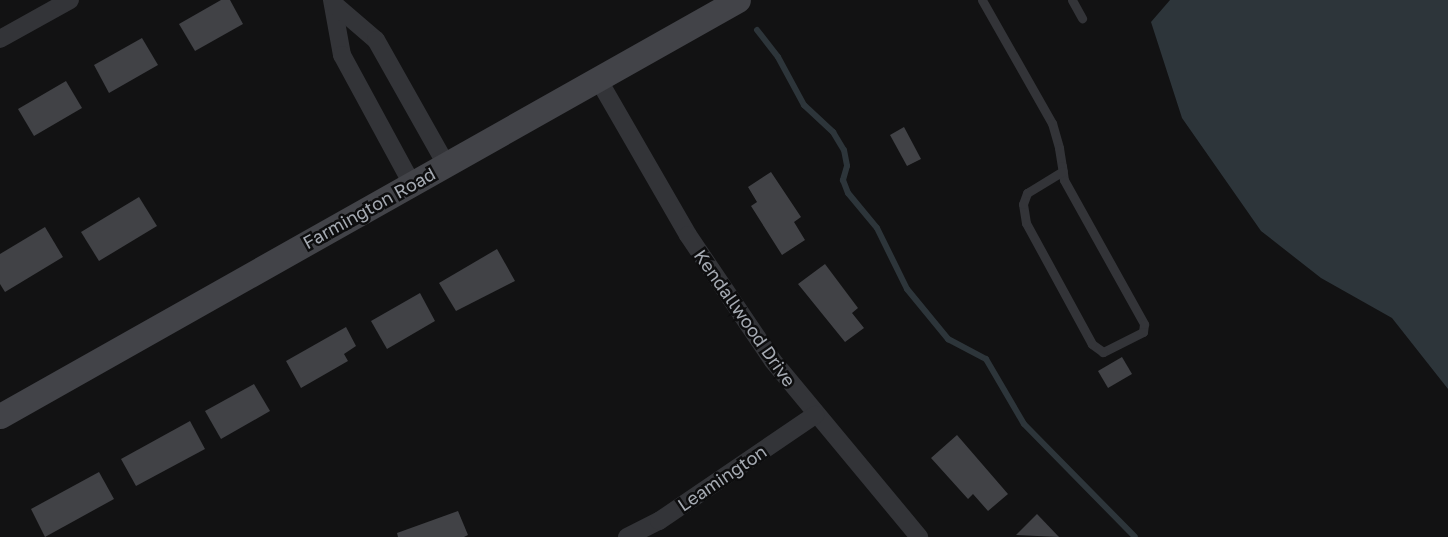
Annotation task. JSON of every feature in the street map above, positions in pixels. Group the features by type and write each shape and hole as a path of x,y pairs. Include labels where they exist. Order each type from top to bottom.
{"street":[{"path":"0,39 70,0"},
{"name":"Farmington Road","path":"0,416 738,0"},
{"path":"333,2 376,40 446,164"},
{"path":"333,2 342,55 412,184"},
{"name":"Kendallwood Drive","path":"598,79 688,235 772,361 815,416 919,537"},
{"name":"Leamington","path":"627,537 659,520 815,416"}],"lane":[{"path":"982,0 1052,123 1063,171 1064,180 1144,324 1143,332 1103,352 1092,344 1026,223 1023,204 1027,193 1063,171"},
{"path":"1072,0 1082,18"}],"shaded area":[{"path":"1170,0 1448,0 1448,389 1392,318 1321,278 1261,231 1182,118 1151,22"}],"building":[{"path":"221,0 230,0 243,24 195,51 179,24"},
{"path":"142,38 158,65 109,93 94,65"},
{"path":"66,81 82,108 34,136 18,109"},
{"path":"904,127 921,159 907,166 890,135"},
{"path":"771,172 801,217 794,222 805,240 782,255 751,206 757,202 748,187"},
{"path":"139,197 157,226 99,261 81,232"},
{"path":"45,227 63,257 5,292 0,284 0,254"},
{"path":"497,249 515,281 456,311 439,283"},
{"path":"825,264 858,308 852,313 864,328 845,342 798,284"},
{"path":"420,293 435,321 387,349 371,321"},
{"path":"346,327 356,346 344,354 348,361 301,388 286,361"},
{"path":"1122,357 1132,374 1108,388 1098,371"},
{"path":"254,384 270,411 221,439 205,411"},
{"path":"190,421 205,449 136,486 121,459"},
{"path":"957,435 1008,494 988,511 973,494 968,499 931,458"},
{"path":"99,472 114,499 45,537 31,509"},
{"path":"458,511 468,535 464,537 398,537 397,533"},
{"path":"1037,514 1059,537 1016,535"}],"waterway":[{"path":"757,30 778,57 804,105 833,132 844,150 847,166 843,180 848,193 877,228 907,289 948,339 986,359 1024,424 1135,537"}]}
